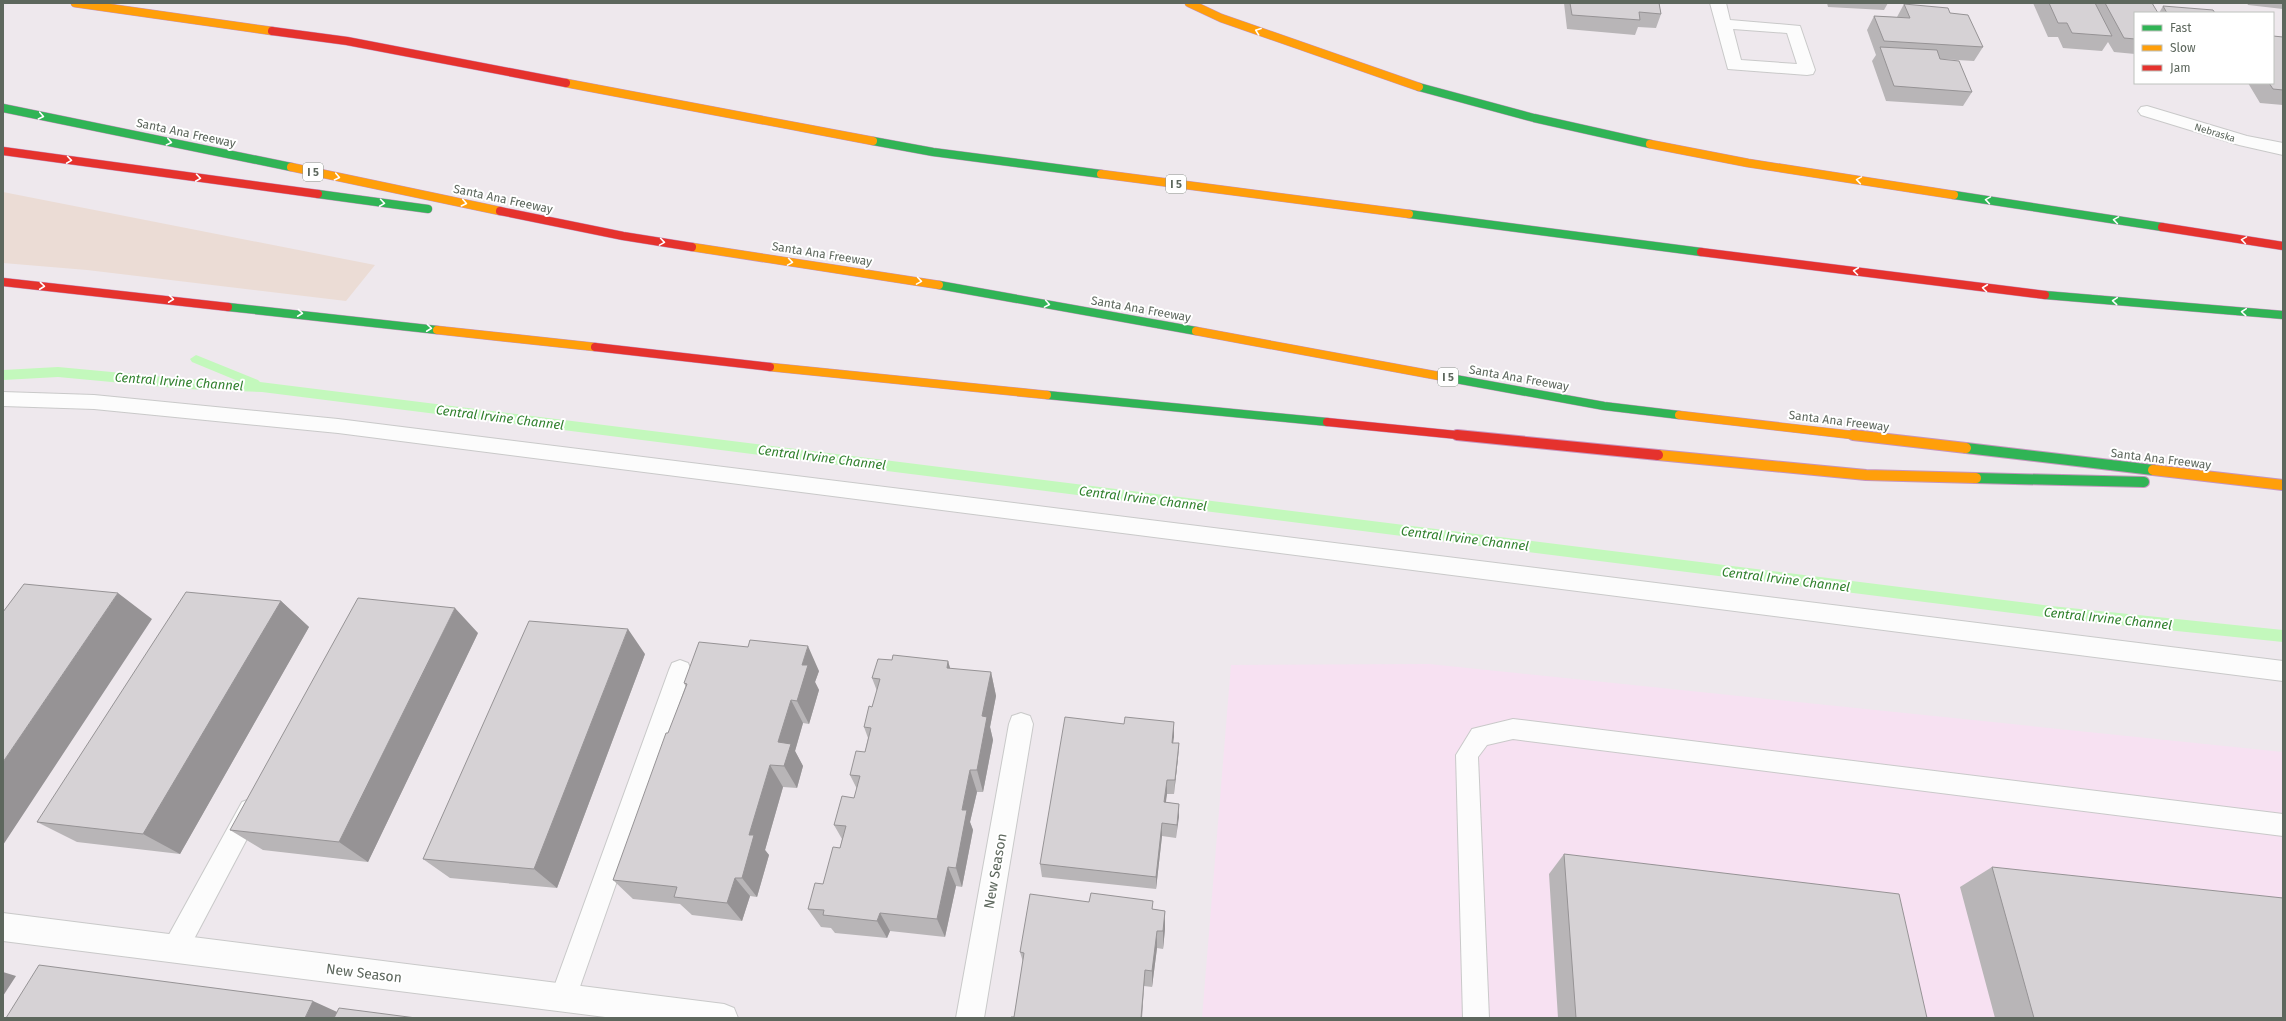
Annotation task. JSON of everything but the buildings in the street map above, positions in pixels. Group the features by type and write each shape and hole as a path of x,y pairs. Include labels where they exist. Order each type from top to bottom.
{"highway":[{"name":"I 5","path":"75,3 347,42 932,152 2021,293 2283,315"},
{"path":"1189,3 1221,18 1390,78 1482,106 1578,130 1748,163 2283,246"},
{"name":"Santa Ana Freeway","path":"3,108 623,236 948,286 1604,406 2280,485"},
{"path":"3,151 435,210"},
{"path":"474,216 623,236"},
{"path":"3,282 871,378 1866,476 2151,482"},
{"path":"2175,482 2280,485"}],"street":[{"path":"1718,3 1723,24 1734,65 1807,70 1794,28 1723,24"},
{"name":"Nebraska","path":"2147,111 2245,141 2283,149"},
{"name":"New Season","path":"970,1018 1021,724"},
{"name":"New Season","path":"3,927 723,1018"}],"lane":[{"path":"3,399 94,402 338,426 2283,671"},
{"path":"563,998 680,670"},
{"path":"1476,1018 1467,755 1480,736 1513,729 2283,825"},
{"path":"175,949 261,789"}],"shaded area":[{"path":"3,192 375,265 346,301 87,270 3,263"},
{"path":"1429,664 2283,752 2283,1018 1202,1018 1231,665"}],"waterway":[{"path":"196,359 254,383"},
{"name":"Central Irvine Channel","path":"3,375 58,372 187,384 262,387 2051,612 2283,636"}],"traffic: fast":[{"path":"1419,87 1476,104 1592,132 1650,144"},
{"path":"3,108 291,167"},
{"path":"873,141 933,152 1101,174"},
{"path":"318,194 428,209"},
{"path":"1954,195 2162,227"},
{"path":"1409,214 1701,252"},
{"path":"939,285 1196,331"},
{"path":"2045,295 2283,315"},
{"path":"228,307 437,330"},
{"path":"1439,376 1604,406 1679,415"},
{"path":"1047,395 1327,422"},
{"path":"1966,448 2153,470"},
{"path":"1976,478 2144,482"}],"traffic: slow":[{"path":"75,3 272,31"},
{"path":"1189,3 1221,18 1419,87"},
{"path":"566,83 873,141"},
{"path":"1650,144 1748,163 1954,195"},
{"path":"291,167 500,211"},
{"path":"1101,174 1409,214"},
{"path":"692,247 939,285"},
{"path":"437,330 595,347"},
{"path":"1196,331 1439,376"},
{"path":"770,367 1047,395"},
{"path":"1679,415 1966,448"},
{"path":"1658,455 1866,475 1976,478"},
{"path":"2153,470 2283,485"}],"traffic: jam":[{"path":"272,31 347,41 566,83"},
{"path":"3,151 318,194"},
{"path":"500,211 623,236 692,247"},
{"path":"2162,227 2283,246"},
{"path":"1701,252 2045,295"},
{"path":"3,282 228,307"},
{"path":"595,347 770,367"},
{"path":"1327,422 1658,455"}]}
